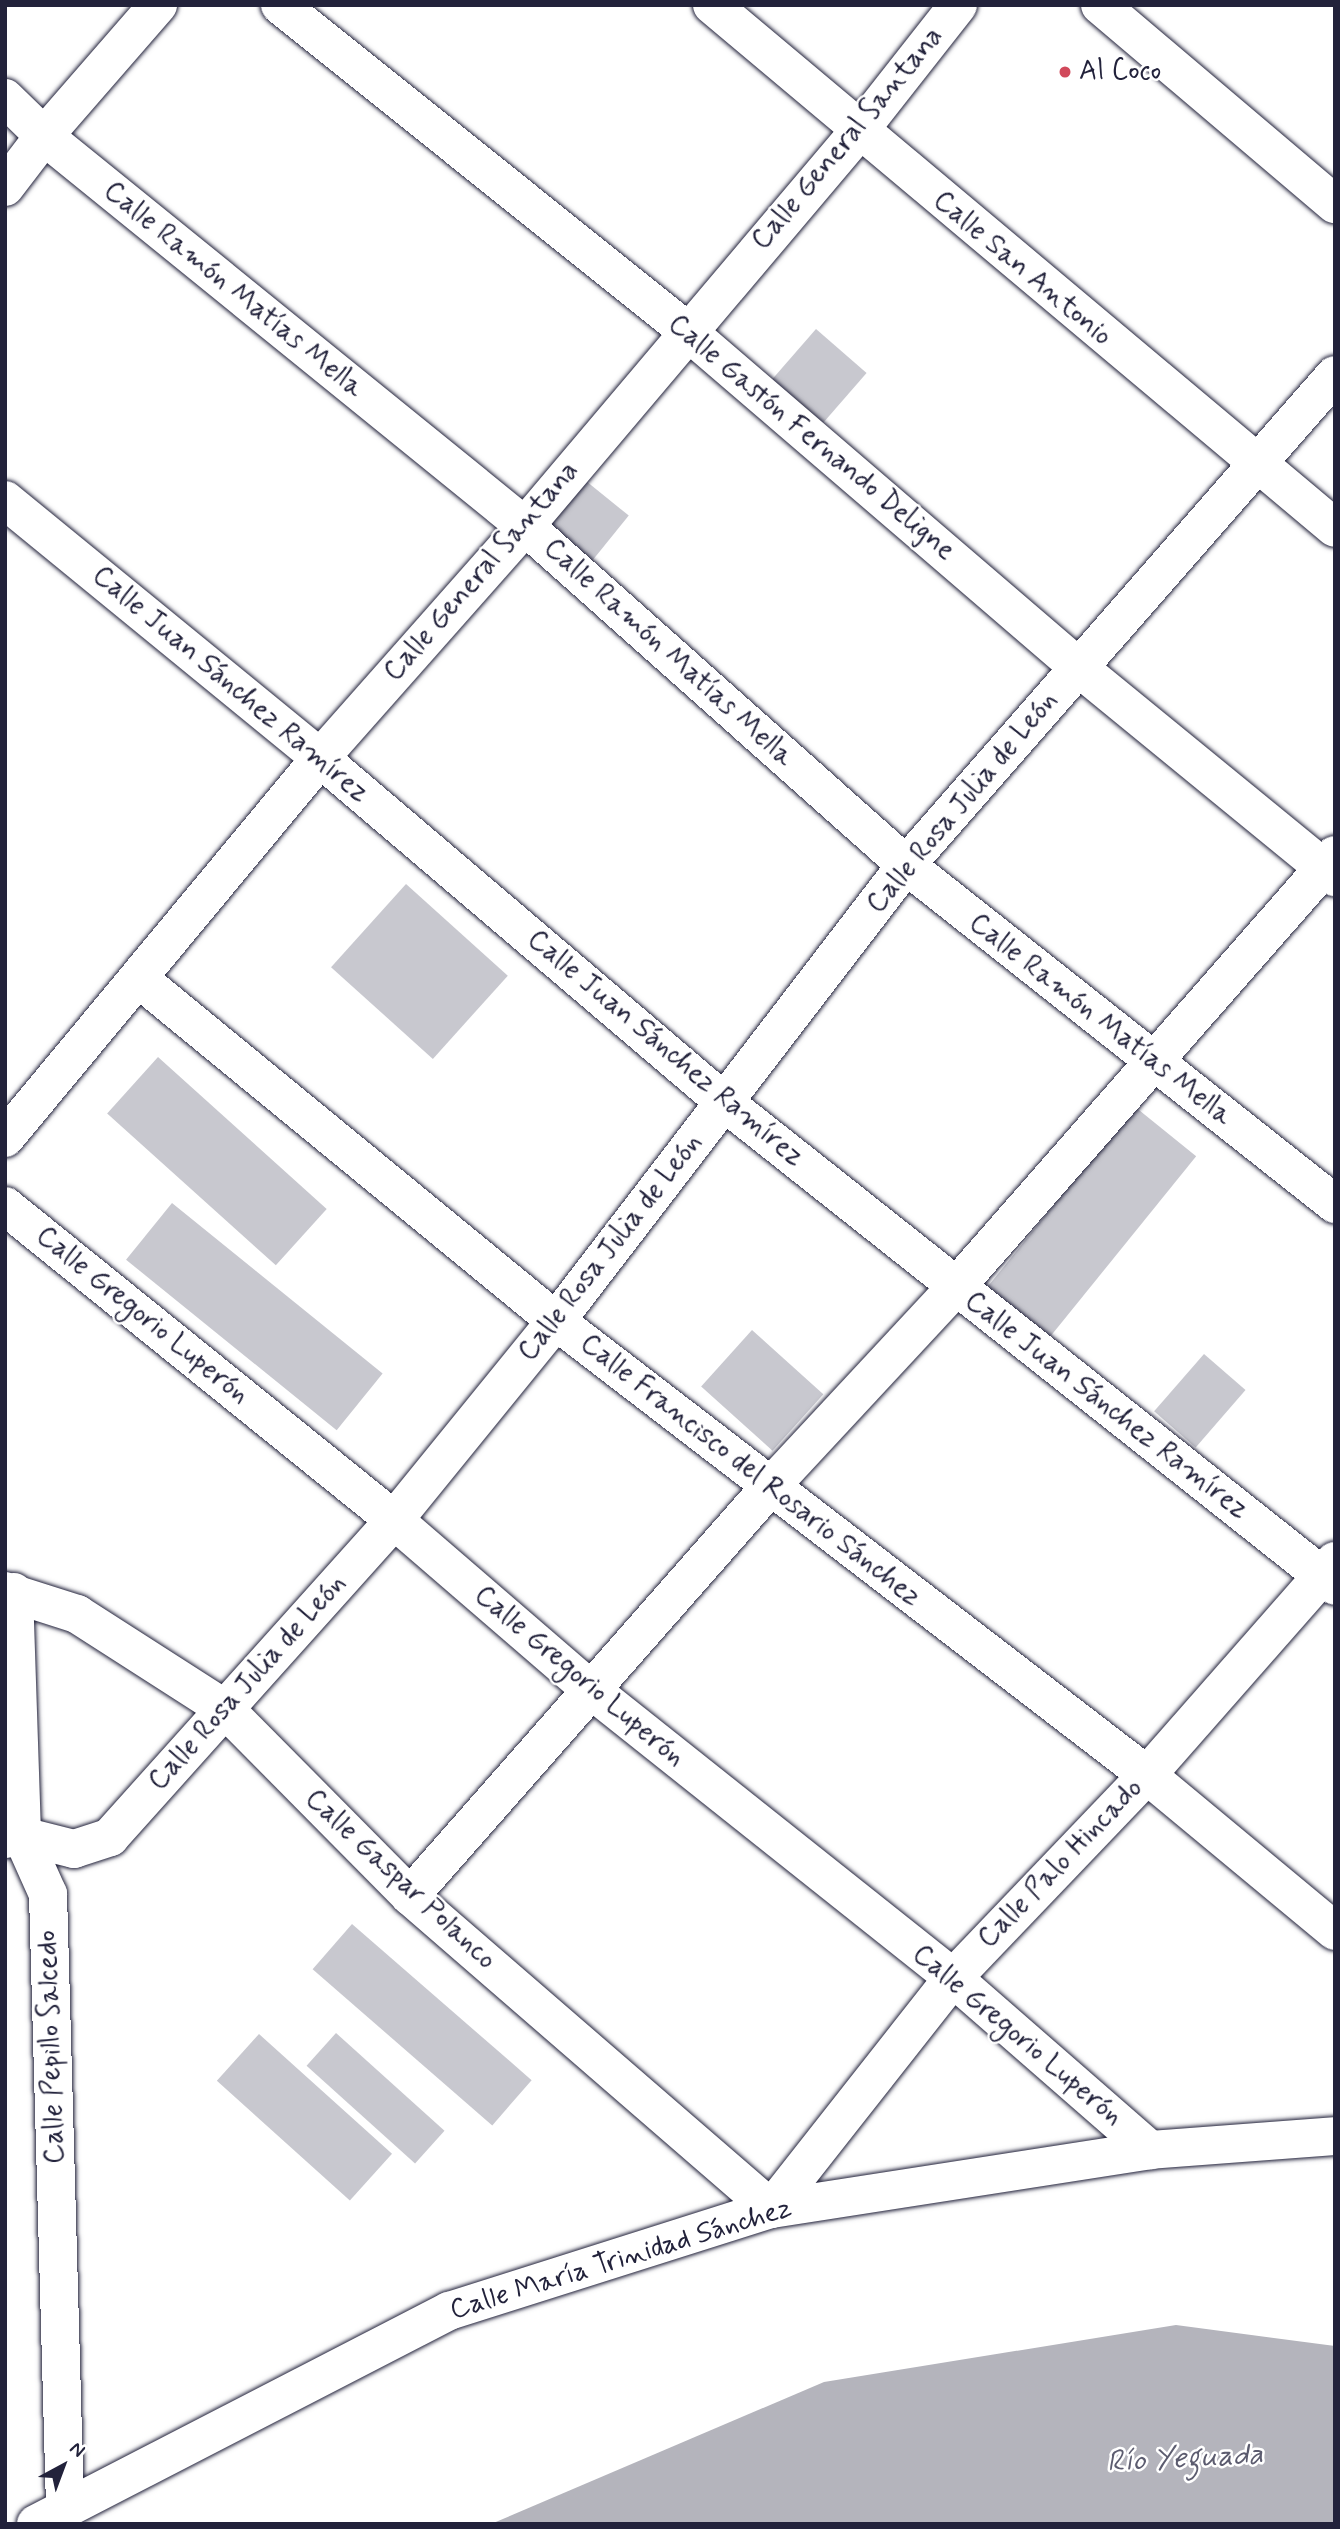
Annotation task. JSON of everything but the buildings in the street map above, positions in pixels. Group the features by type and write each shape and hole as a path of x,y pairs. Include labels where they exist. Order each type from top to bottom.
{"street":[{"path":"5,187 44,136 158,5"},
{"name":"Calle Gastón Fernando Deligne","path":"280,5 687,331 1078,667 1331,867"},
{"name":"Calle San Antonio","path":"712,5 1258,468 1335,528"},
{"name":"Calle General Santana","path":"5,1138 320,758 525,526 687,331 859,131 958,5"},
{"path":"1100,5 1335,204"},
{"name":"Calle Ramón Matías Mella","path":"5,98 44,136 525,526 906,865 1150,1062 1335,1204"},
{"name":"Calle Rosa Julia de León","path":"14,1837 74,1849 110,1837 394,1520 556,1321 906,865 1078,667 1258,468 1335,375"},
{"name":"Calle Juan Sánchez Ramírez","path":"5,500 320,758 724,1102 955,1288 1330,1574"},
{"path":"410,1896 770,1487 955,1288 1150,1062 1331,867"},
{"name":"Calle Francisco del Rosario Sánchez","path":"138,978 556,1321 1147,1775 1335,1931"},
{"name":"Calle Gregorio Luperón","path":"5,1206 394,1520 590,1689 953,1978 1150,2150"},
{"name":"Calle Palo Hincado","path":"771,2209 953,1978 1147,1775 1330,1574"},
{"name":"Calle Gaspar Polanco","path":"10,1592 77,1614 225,1709 410,1896 771,2209"},
{"name":"Calle Pepillo Salcedo","path":"10,1592 14,1837 48,1894 51,2516"},
{"name":"Calle María Trinidad Sánchez","path":"51,2516 449,2311 771,2209 1150,2150 1335,2136"}],"water":[{"name":"Río Yeguada","path":"1176,2325 1335,2346 1335,2524 491,2524 824,2382"}],"place":[{"name":"Al Coco","path":"1065,72"}]}
